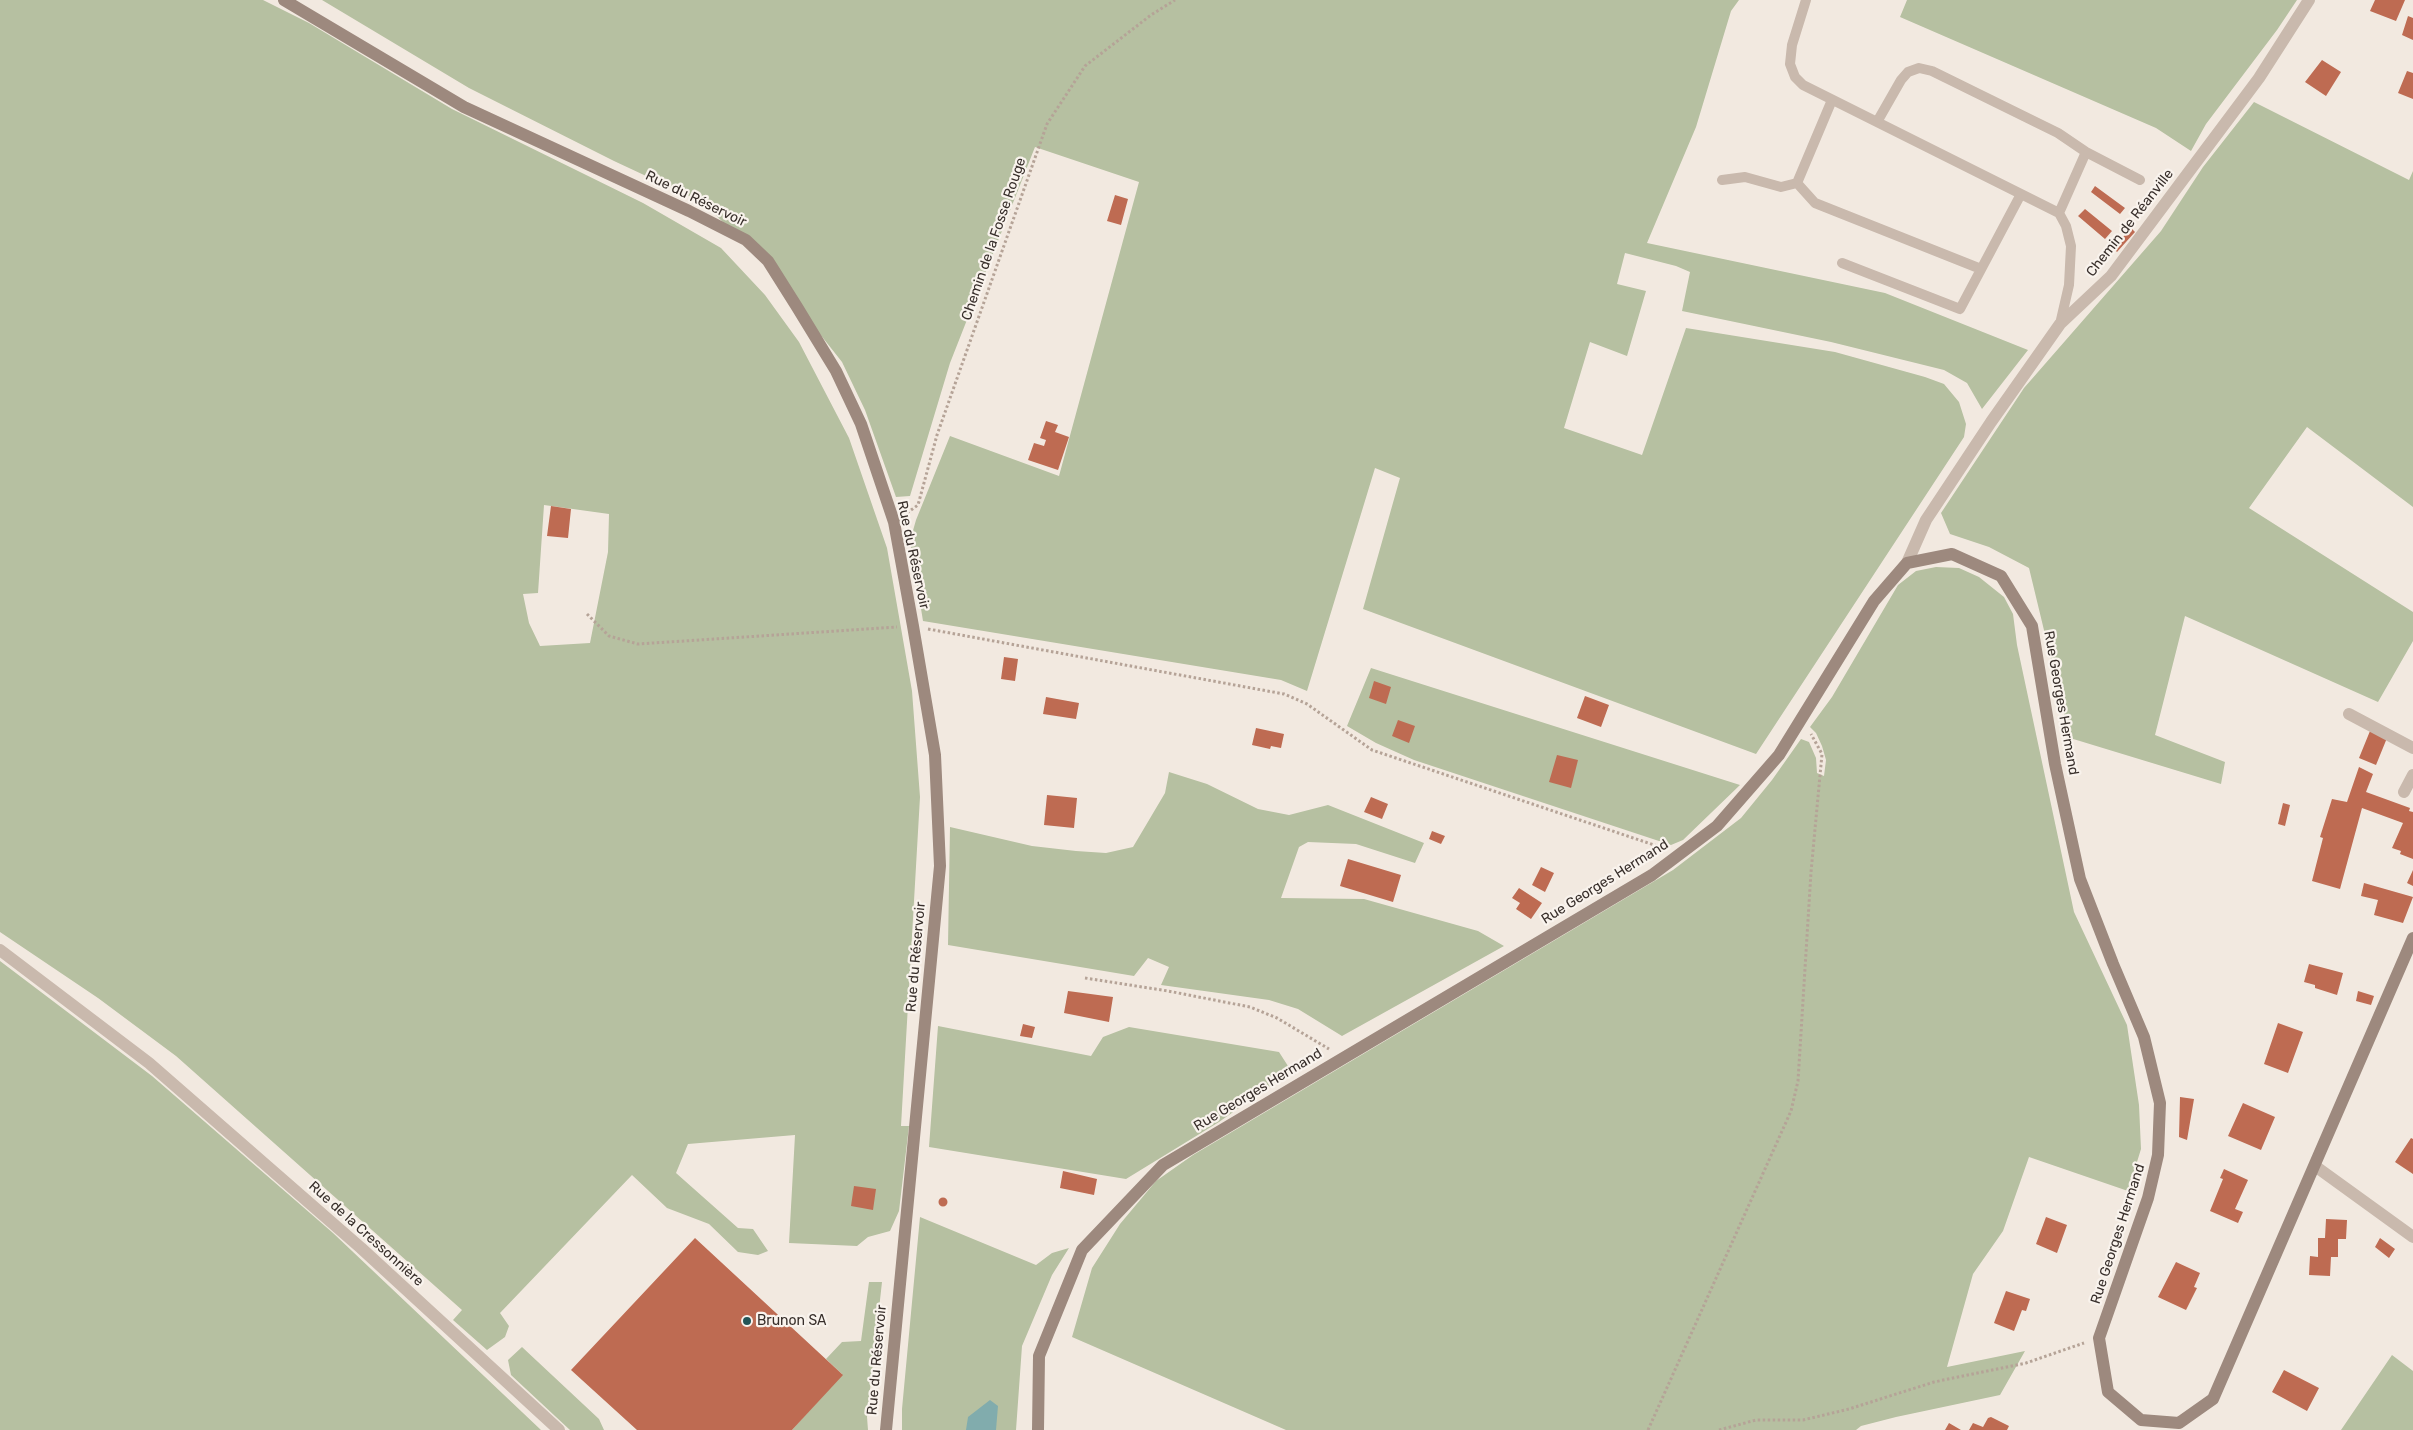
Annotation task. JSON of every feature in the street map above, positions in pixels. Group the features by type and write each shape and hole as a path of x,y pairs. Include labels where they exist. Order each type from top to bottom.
{"street":[{"name":"Rue du Réservoir","path":"284,0 464,107 689,211 746,240 768,261 836,371 861,424 894,522 913,626 935,755 940,866 886,1430"},
{"name":"Chemin de Réanville","path":"1908,563 1926,520 1991,422 2060,324 2111,276 2260,78 2308,0"},
{"name":"Rue Georges Hermand","path":"1038,1430 1039,1356 1082,1250 1163,1165 1652,875 1717,826 1779,755 1874,601 1908,563 1952,554 2001,576 2032,626 2055,764 2080,879 2144,1037 2160,1103 2158,1155 2148,1198 2099,1338 2108,1392 2141,1420 2179,1423 2213,1399 2413,938"},
{"path":"2349,714 2413,748"},
{"path":"2404,792 2413,775"},
{"name":"Rue de la Cressonnière","path":"0,950 150,1063 361,1248 559,1430"},
{"path":"2315,1166 2413,1237"}],"lane":[{"path":"1806,0 1792,44 1790,64 1794,77 1803,85 2059,213 2066,226 2071,246 2069,285 2060,324"},
{"path":"1877,122 1901,80 1908,72 1919,68 1932,71 2058,133 2086,152 2140,180"},
{"path":"1797,183 1832,100"},
{"path":"2059,213 2086,152"},
{"path":"1722,180 1745,177 1781,187 1797,183"},
{"path":"1797,183 1815,203 1981,270"},
{"path":"1842,263 1960,308 2021,194"}],"path":[{"name":"Chemin de la Fosse Rouge","path":"894,522 918,505 938,435 1047,124 1085,66 1151,15 1175,0"},
{"path":"588,614 609,636 638,644 913,626 1284,694 1307,704 1372,750 1680,854"},
{"path":"1648,1430 1791,1112 1798,1081 1811,872 1822,754 1812,735 1798,724"},
{"path":"1085,978 1168,991 1250,1007 1277,1018 1327,1049 1351,1052"},
{"path":"1720,1430 1756,1420 1803,1420 1840,1411 1934,1382 2026,1363 2099,1338"}],"green space":[{"path":"0,0 263,0 309,23 452,109 643,203 721,248 765,295 799,342 849,438 887,548 912,691 920,797 901,1126 909,1126 899,1211 890,1231 868,1237 857,1246 789,1243 795,1135 688,1144 676,1173 738,1228 753,1229 768,1251 758,1255 738,1252 709,1224 667,1208 632,1175 500,1313 509,1326 505,1337 487,1350 453,1320 462,1310 176,1056 98,998 0,932","holes":["544,505 609,514 608,552 590,643 540,646 529,623 523,594 538,593"]},
{"path":"322,0 1739,0 1731,11 1696,127 1647,243 1885,293 2028,350 1982,409 1967,383 1944,370 1831,342 1682,311 1690,272 1676,266 1625,253 1617,284 1646,291 1627,356 1590,342 1564,428 1642,455 1686,328 1835,352 1925,377 1944,384 1959,402 1966,424 1964,437 1756,754 1363,609 1400,478 1375,468 1307,691 1281,680 923,621 910,541 916,520 950,436 1059,476 1139,182 1035,147 950,363 910,496 896,497 865,410 842,362 767,267 704,203 614,161 469,88"},
{"path":"1907,0 2297,0 2277,30 2206,124 2191,151 2156,128 1900,17"},
{"path":"2254,102 2409,180 2413,171 2413,507 2307,427 2249,508 2413,612 2413,641 2378,702 2185,616 2155,735 2225,762 2221,784 2070,738 2029,568 1989,547 1950,534 1941,513 2024,388 2161,231 2203,167"},
{"path":"1936,567 1959,568 1979,577 2004,597 2013,614 2017,645 2074,912 2127,1025 2139,1105 2141,1149 2128,1191 2029,1157 2003,1231 1973,1274 1947,1367 2025,1351 2000,1395 1896,1417 1861,1426 1856,1430 1286,1430 1072,1337 1092,1268 1120,1224 1156,1181 1193,1155 1673,870 1741,818 1772,780 1801,739 1809,742 1816,758 1817,773 1824,776 1826,760 1822,746 1816,733 1810,727 1832,697 1898,585 1916,571"},
{"path":"1371,668 1740,785 1683,840 1671,845 1414,760 1376,743 1347,726"},
{"path":"1169,772 1207,784 1258,809 1289,815 1328,805 1424,843 1415,863 1356,844 1308,842 1299,847 1281,898 1364,899 1478,931 1504,946 1342,1036 1298,1009 1269,1000 1161,985 1169,967 1148,958 1134,976 948,945 950,827 1032,846 1076,851 1106,853 1133,847 1165,793"},
{"path":"0,961 152,1076 333,1233 541,1430 0,1430"},
{"path":"938,1026 1091,1056 1103,1037 1129,1027 1279,1052 1288,1066 1287,1074 1219,1122 1126,1179 929,1147"},
{"path":"920,1217 1036,1265 1052,1253 1069,1248 1052,1275 1022,1346 1016,1430 902,1430 902,1409"},
{"path":"869,1282 882,1282 867,1417 868,1430 792,1430 842,1374 826,1359 842,1342 861,1341"},
{"path":"522,1347 599,1419 604,1430 570,1430 511,1375 508,1360"},
{"path":"2392,1355 2413,1371 2413,1430 2341,1430"}],"water":[{"path":"990,1400 998,1406 996,1430 966,1430 968,1417"}],"building":[{"path":"2375,0 2405,0 2396,21 2370,11"},
{"path":"2408,16 2413,18 2413,40 2402,35"},
{"path":"2322,60 2341,72 2326,96 2305,82"},
{"path":"2407,71 2413,73 2413,99 2398,93"},
{"path":"2095,186 2125,208 2120,214 2091,192"},
{"path":"1115,195 1128,199 1121,225 1107,221"},
{"path":"2085,209 2112,231 2105,239 2078,216"},
{"path":"2131,228 2135,232 2117,252 2113,248"},
{"path":"1046,421 1058,425 1055,432 1069,437 1058,470 1028,460 1034,443 1044,446 1046,440 1040,438"},
{"path":"551,506 571,509 568,538 547,536"},
{"path":"1004,657 1018,659 1015,681 1001,679"},
{"path":"1374,681 1391,687 1386,704 1369,698"},
{"path":"1585,696 1609,705 1601,727 1577,718"},
{"path":"1046,697 1079,703 1076,719 1043,714"},
{"path":"1398,720 1415,726 1409,743 1392,736"},
{"path":"1256,728 1284,734 1281,748 1271,746 1270,749 1252,745"},
{"path":"2370,731 2387,738 2376,765 2359,758"},
{"path":"1557,755 1578,760 1571,788 1549,782"},
{"path":"2359,767 2373,774 2366,792 2410,808 2409,811 2413,812 2413,859 2400,854 2401,851 2392,848 2403,823 2362,808 2340,889 2312,881 2323,838 2320,837 2332,799 2347,802"},
{"path":"1047,795 1077,798 1074,828 1044,825"},
{"path":"1371,797 1388,804 1382,819 1364,812"},
{"path":"2283,803 2290,805 2285,826 2278,824"},
{"path":"1432,831 1445,836 1441,844 1429,839"},
{"path":"1348,859 1401,875 1393,902 1340,886"},
{"path":"1541,867 1554,873 1545,892 1532,885"},
{"path":"2413,870 2413,886 2407,883"},
{"path":"2364,883 2413,897 2403,923 2374,915 2378,900 2361,896"},
{"path":"1519,888 1542,903 1531,919 1516,909 1520,903 1512,898"},
{"path":"2309,964 2343,973 2337,995 2315,988 2315,985 2304,982"},
{"path":"1068,991 1113,997 1109,1022 1064,1013"},
{"path":"2358,991 2374,996 2371,1005 2356,1001"},
{"path":"2278,1023 2303,1032 2288,1073 2264,1064"},
{"path":"1023,1024 1035,1027 1032,1038 1020,1036"},
{"path":"2180,1097 2194,1099 2187,1140 2179,1137"},
{"path":"2243,1103 2275,1117 2261,1150 2228,1136"},
{"path":"2411,1138 2413,1139 2413,1174 2395,1162"},
{"path":"2224,1169 2248,1180 2235,1209 2243,1212 2238,1223 2210,1211 2223,1179 2220,1178"},
{"path":"1063,1171 1097,1179 1094,1195 1060,1188"},
{"path":"854,1186 876,1189 873,1210 851,1206"},
{"path":"943,1198 947,1202 943,1206 939,1202"},
{"path":"2046,1217 2067,1225 2057,1253 2036,1244"},
{"path":"2326,1219 2347,1220 2346,1239 2338,1239 2338,1257 2331,1257 2330,1276 2309,1275 2310,1256 2318,1257 2318,1238 2325,1238"},
{"name":"Brunon SA","path":"695,1238 843,1375 792,1430 637,1430 571,1370"},
{"path":"2380,1238 2395,1249 2389,1258 2375,1247"},
{"path":"2176,1262 2200,1273 2194,1287 2197,1288 2186,1310 2158,1297"},
{"path":"2006,1291 2030,1299 2026,1311 2022,1310 2014,1331 1994,1323"},
{"path":"2284,1370 2319,1388 2307,1411 2272,1392"},
{"path":"1991,1417 2009,1426 2007,1430 1969,1430 1973,1423 1983,1427 1988,1418"},
{"path":"1949,1423 1961,1430 1945,1430"}],"place":[{"name":"Brunon SA","path":"747,1321"}]}
